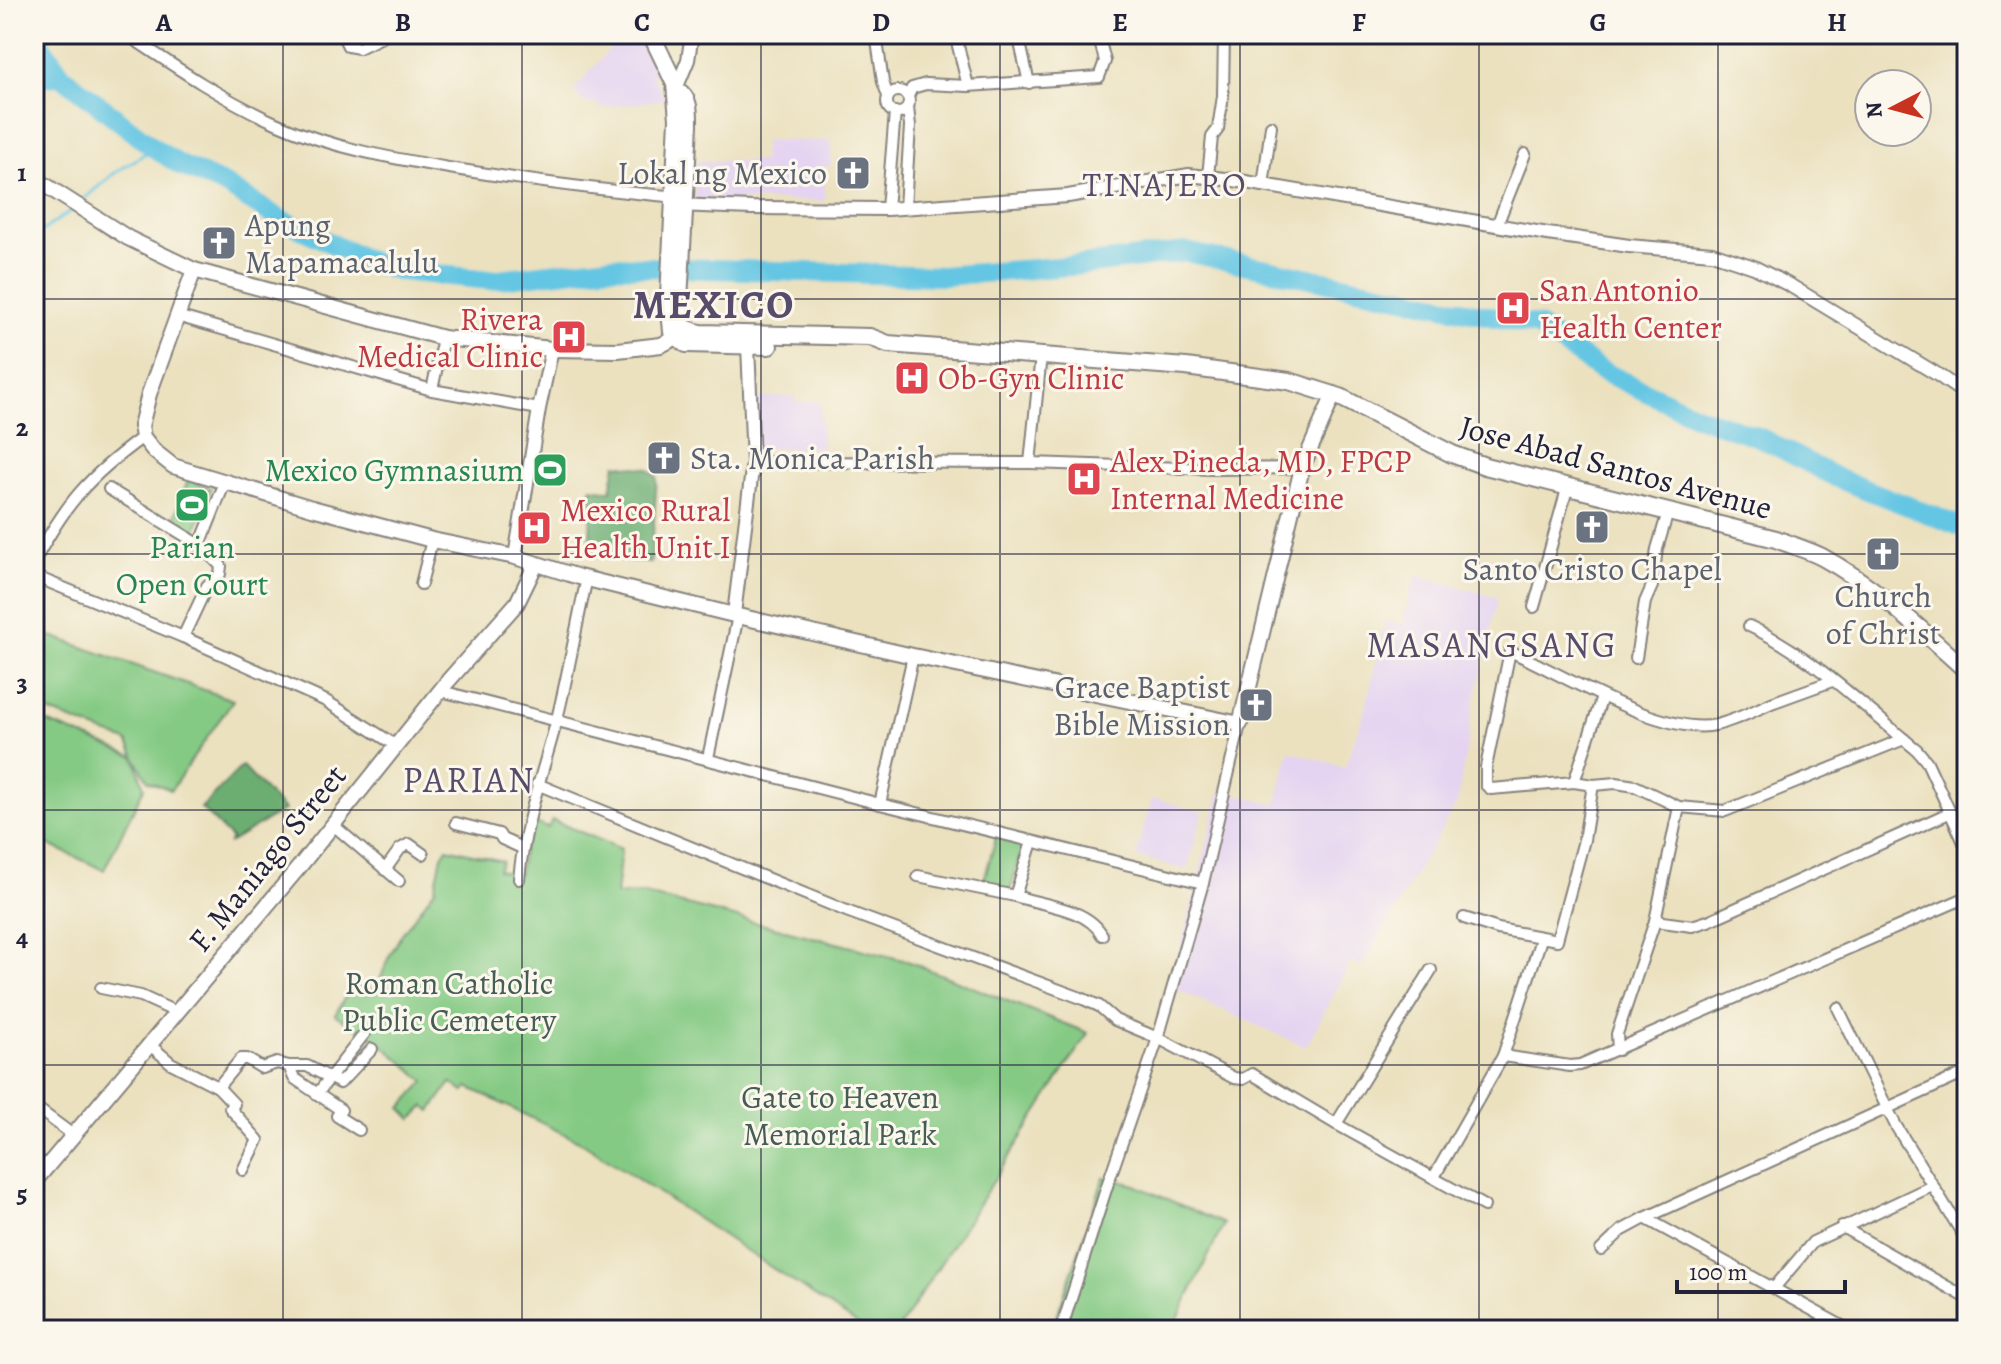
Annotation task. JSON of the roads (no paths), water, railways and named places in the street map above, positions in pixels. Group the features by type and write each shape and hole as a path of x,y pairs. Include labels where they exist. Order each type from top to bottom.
{"highway":[{"path":"651,34 676,89 677,247 674,299 669,321 672,332 683,334"},
{"name":"Jose Abad Santos Avenue","path":"888,344 870,337 683,334 686,344 697,346 870,348 888,344 1242,373 1289,381 1334,394 1462,458 1567,489 1776,539 1820,556 1898,608 1967,671"}],"main road":[{"path":"34,178 138,244 194,270 443,338 552,349 618,350 661,345 683,334"},
{"path":"194,270 141,426 143,437 154,451 173,466 432,540 515,557 736,615 913,656 1240,724 1302,468 1334,394"},
{"name":"F. Maniago Street","path":"34,1182 300,866 395,745 517,603 536,564"}],"street":[{"path":"126,34 187,75 276,124 332,142 386,157 678,201 887,209 1068,196 1166,177 1208,176 1629,246 1712,253 1754,267 1967,395"},
{"path":"342,34 348,46 355,48 388,34"},
{"path":"676,89 688,60 692,34"},
{"path":"876,34 888,105 900,113 908,102 912,88 919,85 968,86 1099,77 1105,61 1098,34"},
{"path":"955,34 968,86"},
{"path":"1018,34 1029,83"},
{"path":"1208,176 1212,137 1218,129 1223,96 1224,34"},
{"path":"888,96 898,90 908,102 910,126 905,208"},
{"path":"887,209 895,112"},
{"path":"1263,186 1271,126"},
{"path":"1497,225 1525,154"},
{"path":"177,316 432,390 539,409"},
{"path":"432,390 443,338"},
{"path":"708,758 736,615 753,462 748,346"},
{"path":"515,557 552,349"},
{"path":"1030,463 1041,355"},
{"path":"34,562 56,521 80,490 98,471 143,437"},
{"path":"753,462 1302,468"},
{"path":"200,545 225,482"},
{"path":"109,489 200,545 221,566 222,570 207,586 183,637"},
{"path":"1534,607 1567,489"},
{"path":"1636,658 1645,602 1652,586 1657,549 1668,512"},
{"path":"421,584 432,540"},
{"path":"34,576 183,637 326,701 395,745"},
{"path":"519,879 522,848 556,722 587,578"},
{"path":"1749,626 1765,633 1832,681 1904,739 1927,762 1967,849"},
{"path":"1832,681 1713,726 1691,727 1602,697 1510,651 1486,767 1486,785 1491,789 1574,782 1593,785 1616,783 1635,786 1679,807 1725,811 1904,739"},
{"path":"880,804 913,656"},
{"path":"441,691 1203,883"},
{"path":"1574,782 1602,697"},
{"path":"1061,1330 1158,1038 1203,883 1240,724"},
{"path":"537,784 849,912 1081,998 1108,1012 1115,1020 1158,1038 1234,1078 1243,1079 1252,1074 1484,1206"},
{"path":"1464,918 1555,940 1584,840 1593,785"},
{"path":"1618,1050 1617,1034 1655,921 1679,807"},
{"path":"1655,921 1692,926 1708,921 1949,813"},
{"path":"456,823 499,834 502,839 522,848"},
{"path":"332,824 399,881"},
{"path":"1015,896 1032,842"},
{"path":"385,870 404,846 409,844 423,854"},
{"path":"918,876 1064,908 1096,925 1102,935"},
{"path":"1503,1056 1570,1066 1618,1050 1967,897"},
{"path":"1434,1177 1503,1056 1541,939"},
{"path":"1336,1124 1431,970"},
{"path":"101,988 141,996 176,1012"},
{"path":"1838,1008 1888,1109 1967,1241"},
{"path":"317,1094 365,1033"},
{"path":"149,1044 171,1063 218,1087 234,1104 230,1108 258,1140 243,1170"},
{"path":"218,1087 241,1059 262,1068 277,1063 307,1066 340,1083 372,1049"},
{"path":"289,1066 294,1078 341,1110 337,1116 359,1130"},
{"path":"1601,1250 1621,1231 1645,1218 1965,1076"},
{"path":"34,1106 73,1135"},
{"path":"1774,1288 1813,1242 1932,1186"},
{"path":"1645,1218 1849,1330"},
{"path":"1842,1227 1967,1298"}],"waterway":[{"path":"34,35 62,76 180,165 225,185 280,219 375,264 400,271 490,280 610,266 942,276 1083,265 1186,252 1537,326 1600,370 1697,416 1761,438 1839,479 1967,529"},
{"path":"34,77 62,76"},
{"path":"81,201 116,172 154,148"},
{"path":"34,237 73,209"}],"place":[{"name":"Lokal ng Mexico","path":"853,173"},
{"name":"Apung Mapamacalulu","path":"219,243"},
{"name":"San Antonio Health Center","path":"1513,308"},
{"name":"Rivera Medical Clinic","path":"569,337"},
{"name":"Ob-Gyn Clinic","path":"912,378"},
{"name":"Sta. Monica Parish","path":"664,458"},
{"name":"Mexico Gymnasium","path":"550,470"},
{"name":"Alex Pineda, MD, FPCP Internal Medicine","path":"1084,479"},
{"name":"Parian Open Court","path":"192,505"},
{"name":"Santo Cristo Chapel","path":"1592,527"},
{"name":"Mexico Rural Health Unit I","path":"534,528"},
{"name":"Church of Christ","path":"1883,554"},
{"name":"Grace Baptist Bible Mission","path":"1256,705"}],"district":[{"name":"TINAJERO","path":"1165,184"},
{"name":"MEXICO","path":"714,304"},
{"name":"MASANGSANG","path":"1492,644"},
{"name":"PARIAN","path":"469,779"}],"park label":[{"name":"Roman Catholic Public Cemetery","path":"449,1002"},
{"name":"Gate to Heaven Memorial Park","path":"840,1116"}]}
